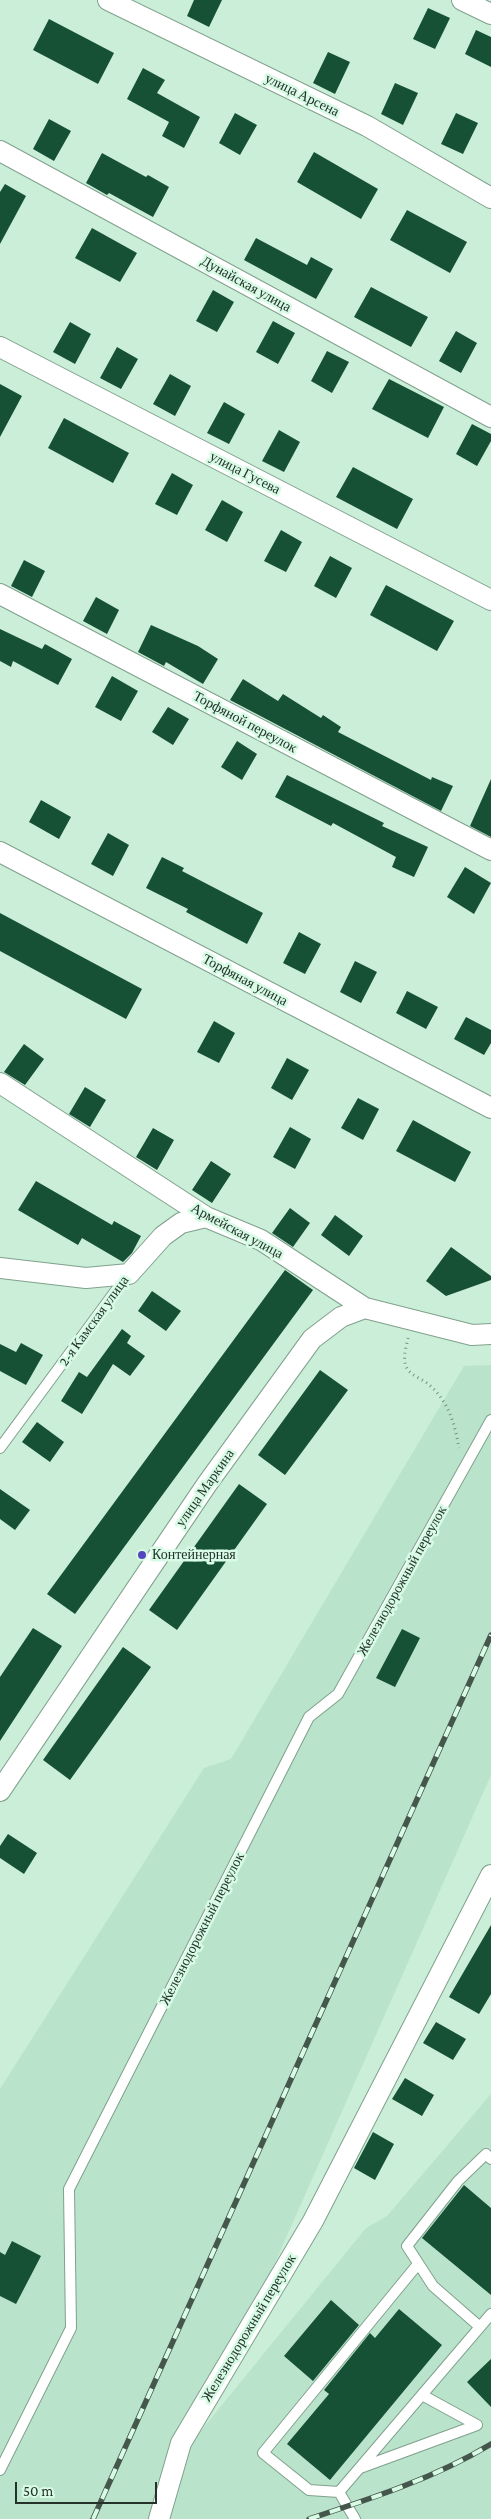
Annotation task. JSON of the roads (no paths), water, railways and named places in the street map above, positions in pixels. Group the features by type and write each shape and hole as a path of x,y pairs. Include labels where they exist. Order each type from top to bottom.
{"street":[{"name":"улица Арсена","path":"108,0 367,126 491,198"},
{"path":"462,0 491,14"},
{"name":"Дунайская улица","path":"0,150 491,417"},
{"name":"улица Гусева","path":"0,347 491,600"},
{"name":"Торфяной переулок","path":"0,594 491,850"},
{"name":"Торфяная улица","path":"0,852 491,1108"},
{"name":"Армейская улица","path":"0,1083 206,1217 261,1240 365,1308 472,1335 491,1334"},
{"name":"2-я Камская улица","path":"128,1274 163,1236 181,1223 206,1217"},
{"path":"0,1268 86,1278 128,1274"},
{"name":"улица Маркина","path":"0,1791 207,1484 312,1339 341,1317 365,1308"},
{"name":"Железнодорожный переулок","path":"159,2519 181,2442 313,2221 491,1875"}],"lane":[{"name":"2-я Камская улица","path":"0,1448 128,1274"},
{"name":"Железнодорожный переулок","path":"0,2470 70,2328 69,2189 309,1717 338,1694 463,1474 491,1420"},
{"path":"480,2327 433,2286 407,2246 458,2181 486,2154 491,2159"},
{"path":"339,2492 309,2490 263,2453 418,2264"},
{"path":"339,2492 491,2314"},
{"path":"359,2469 477,2425 422,2395"},
{"path":"339,2492 355,2519"}],"railway":[{"path":"93,2519 491,1635"},
{"path":"309,2519 425,2477 491,2444"}],"place":[{"name":"Контейнерная","path":"142,1555"}]}
